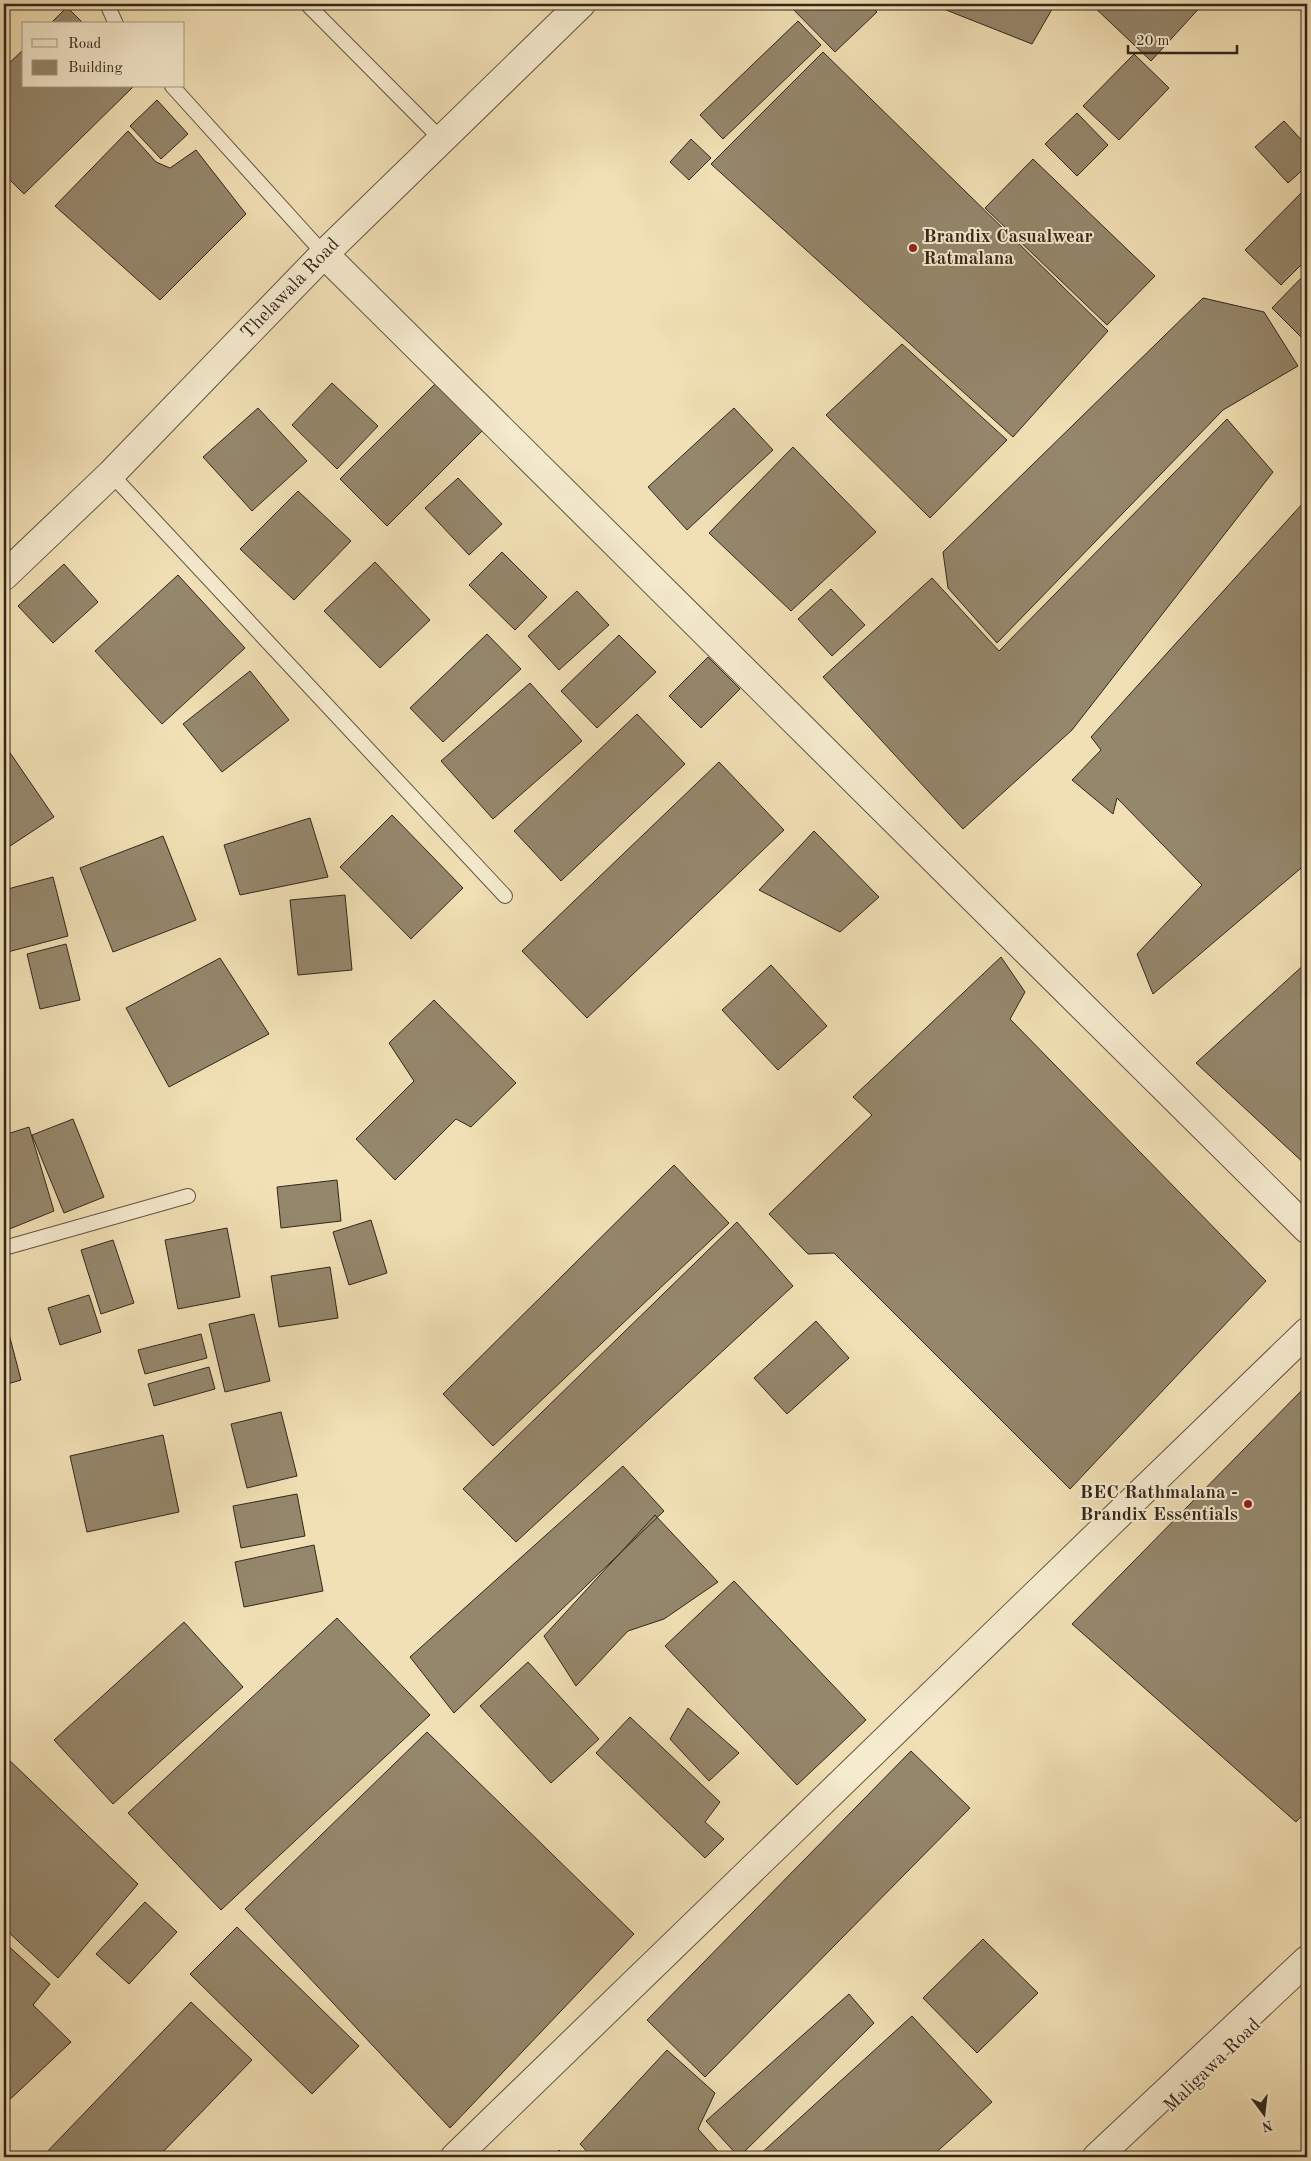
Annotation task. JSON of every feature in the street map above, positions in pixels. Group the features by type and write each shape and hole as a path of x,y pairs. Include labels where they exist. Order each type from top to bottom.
{"street":[{"name":"Thelawala Road","path":"4,576 111,474 324,254 581,4"},
{"path":"324,254 1307,1229"},
{"path":"455,2157 1307,1332"},
{"path":"1097,2157 1307,1960"},
{"name":"Maligawa Road","path":"1120,2157 1307,1974"}],"lane":[{"path":"107,4 115,22"},
{"path":"307,4 442,140"},
{"path":"174,88 324,254"},
{"path":"111,474 505,896"},
{"path":"4,1248 188,1196"}],"building":[{"path":"788,4 869,4 877,12 835,52"},
{"path":"931,4 1055,4 1032,44"},
{"path":"1091,4 1203,4 1151,61"},
{"path":"67,7 82,22 52,22"},
{"path":"798,21 821,45 723,139 700,115"},
{"path":"22,51 22,88 132,88 24,194 4,174 4,68"},
{"name":"Brandix Casualwear Ratmalana","path":"823,52 1108,331 1013,437 711,164"},
{"path":"1134,54 1169,88 1119,140 1083,106"},
{"path":"157,100 188,134 161,159 130,126"},
{"path":"1077,113 1108,145 1077,176 1045,144"},
{"path":"1284,121 1307,146 1307,166 1288,183 1255,147"},
{"path":"128,131 156,162 170,168 196,150 246,214 160,300 55,206"},
{"path":"691,139 711,158 689,180 670,162"},
{"path":"1033,159 1155,276 1107,325 985,208"},
{"path":"1307,187 1307,259 1281,285 1245,250"},
{"path":"1307,272 1307,343 1272,308"},
{"path":"1203,298 1264,312 1298,366 1223,410 997,643 948,588 943,552"},
{"path":"902,344 1007,440 930,518 826,415"},
{"path":"332,383 378,426 337,469 292,425"},
{"path":"435,384 482,431 387,526 340,479"},
{"path":"258,408 307,461 252,511 203,457"},
{"path":"734,408 773,450 687,530 648,487"},
{"path":"1227,419 1273,472 1072,730 963,829 823,677 932,578 999,651"},
{"path":"793,447 876,532 791,611 709,533"},
{"path":"458,478 502,524 469,555 425,508"},
{"path":"298,491 351,541 294,600 240,549"},
{"path":"1304,502 1307,505 1307,863 1153,994 1137,954 1202,885 1117,798 1113,814 1072,780 1101,750 1091,737"},
{"path":"502,552 547,597 515,630 469,585"},
{"path":"375,562 430,620 380,668 324,611"},
{"path":"64,564 98,602 53,643 18,606"},
{"path":"178,575 245,648 162,724 95,651"},
{"path":"831,589 865,625 832,656 798,619"},
{"path":"577,591 609,625 559,670 528,636"},
{"path":"487,634 521,669 443,742 410,708"},
{"path":"619,635 656,672 597,728 561,691"},
{"path":"708,657 740,689 701,728 669,696"},
{"path":"250,671 289,720 222,772 183,724"},
{"path":"530,683 582,741 493,819 441,761"},
{"path":"637,714 685,764 561,881 514,831"},
{"path":"4,744 54,817 4,850"},
{"path":"719,762 784,830 587,1018 522,951"},
{"path":"392,815 463,888 411,939 340,867"},
{"path":"310,818 328,877 240,895 224,845"},
{"path":"814,831 879,897 840,932 759,890"},
{"path":"163,836 196,920 113,952 80,868"},
{"path":"53,877 68,936 4,953 4,890"},
{"path":"345,895 352,970 298,975 290,900"},
{"path":"66,944 80,1000 40,1009 27,954"},
{"path":"1001,957 1025,992 1010,1019 1266,1281 1070,1489 834,1253 808,1254 769,1214 872,1115 853,1097"},
{"path":"220,958 269,1034 169,1087 126,1008"},
{"path":"1307,962 1307,1166 1196,1063"},
{"path":"771,965 827,1026 778,1070 722,1010"},
{"path":"434,1000 516,1083 471,1127 456,1119 395,1180 356,1139 414,1081 389,1043"},
{"path":"73,1119 104,1197 64,1213 32,1135"},
{"path":"29,1127 54,1211 7,1230 4,1222 4,1135"},
{"path":"674,1165 729,1223 493,1446 443,1394"},
{"path":"337,1180 341,1221 281,1228 277,1187"},
{"path":"371,1220 387,1273 349,1285 333,1232"},
{"path":"737,1222 793,1286 516,1542 463,1489"},
{"path":"227,1228 240,1297 178,1309 165,1240"},
{"path":"113,1240 134,1303 101,1314 81,1250"},
{"path":"330,1267 338,1318 279,1327 271,1276"},
{"path":"89,1295 101,1332 60,1345 48,1308"},
{"path":"254,1314 270,1381 225,1392 209,1324"},
{"path":"816,1321 849,1358 787,1414 754,1378"},
{"path":"9,1334 21,1380 4,1385 4,1335"},
{"path":"201,1334 207,1358 145,1374 138,1350"},
{"path":"209,1367 215,1389 154,1406 148,1384"},
{"name":"BEC Rathmalana - Brandix Essentials","path":"1307,1385 1307,1810 1296,1822 1072,1624"},
{"path":"281,1412 297,1476 247,1488 231,1424"},
{"path":"163,1435 179,1512 87,1532 70,1456"},
{"path":"623,1466 664,1511 454,1713 410,1657"},
{"path":"297,1494 305,1536 241,1548 233,1506"},
{"path":"655,1515 718,1582 664,1619 628,1631 576,1686 544,1636"},
{"path":"314,1545 323,1591 244,1607 235,1562"},
{"path":"734,1581 866,1720 797,1785 665,1646"},
{"path":"337,1618 430,1715 221,1910 128,1813"},
{"path":"184,1622 243,1687 113,1804 54,1740"},
{"path":"528,1662 599,1739 551,1783 480,1706"},
{"path":"688,1708 739,1753 709,1781 670,1739"},
{"path":"630,1717 720,1802 705,1822 724,1839 705,1858 596,1753"},
{"path":"427,1732 634,1934 450,2128 245,1909"},
{"path":"911,1751 970,1808 705,2077 647,2020"},
{"path":"4,1755 138,1884 58,1978 4,1928"},
{"path":"145,1902 177,1932 129,1984 96,1954"},
{"path":"237,1927 359,2046 312,2094 190,1974"},
{"path":"983,1939 1038,1993 977,2053 923,1998"},
{"path":"4,1942 50,1984 33,2005 71,2042 4,2105"},
{"path":"849,1994 874,2023 739,2157 706,2121"},
{"path":"191,2002 252,2060 158,2157 42,2157"},
{"path":"912,2016 992,2102 931,2157 757,2157"},
{"path":"667,2050 715,2093 698,2129 723,2157 592,2157 580,2144"},
{"path":"559,2150 566,2157 552,2157"}],"place":[{"name":"Brandix Casualwear Ratmalana","path":"913,248"},
{"name":"BEC Rathmalana - Brandix Essentials","path":"1248,1504"}]}
